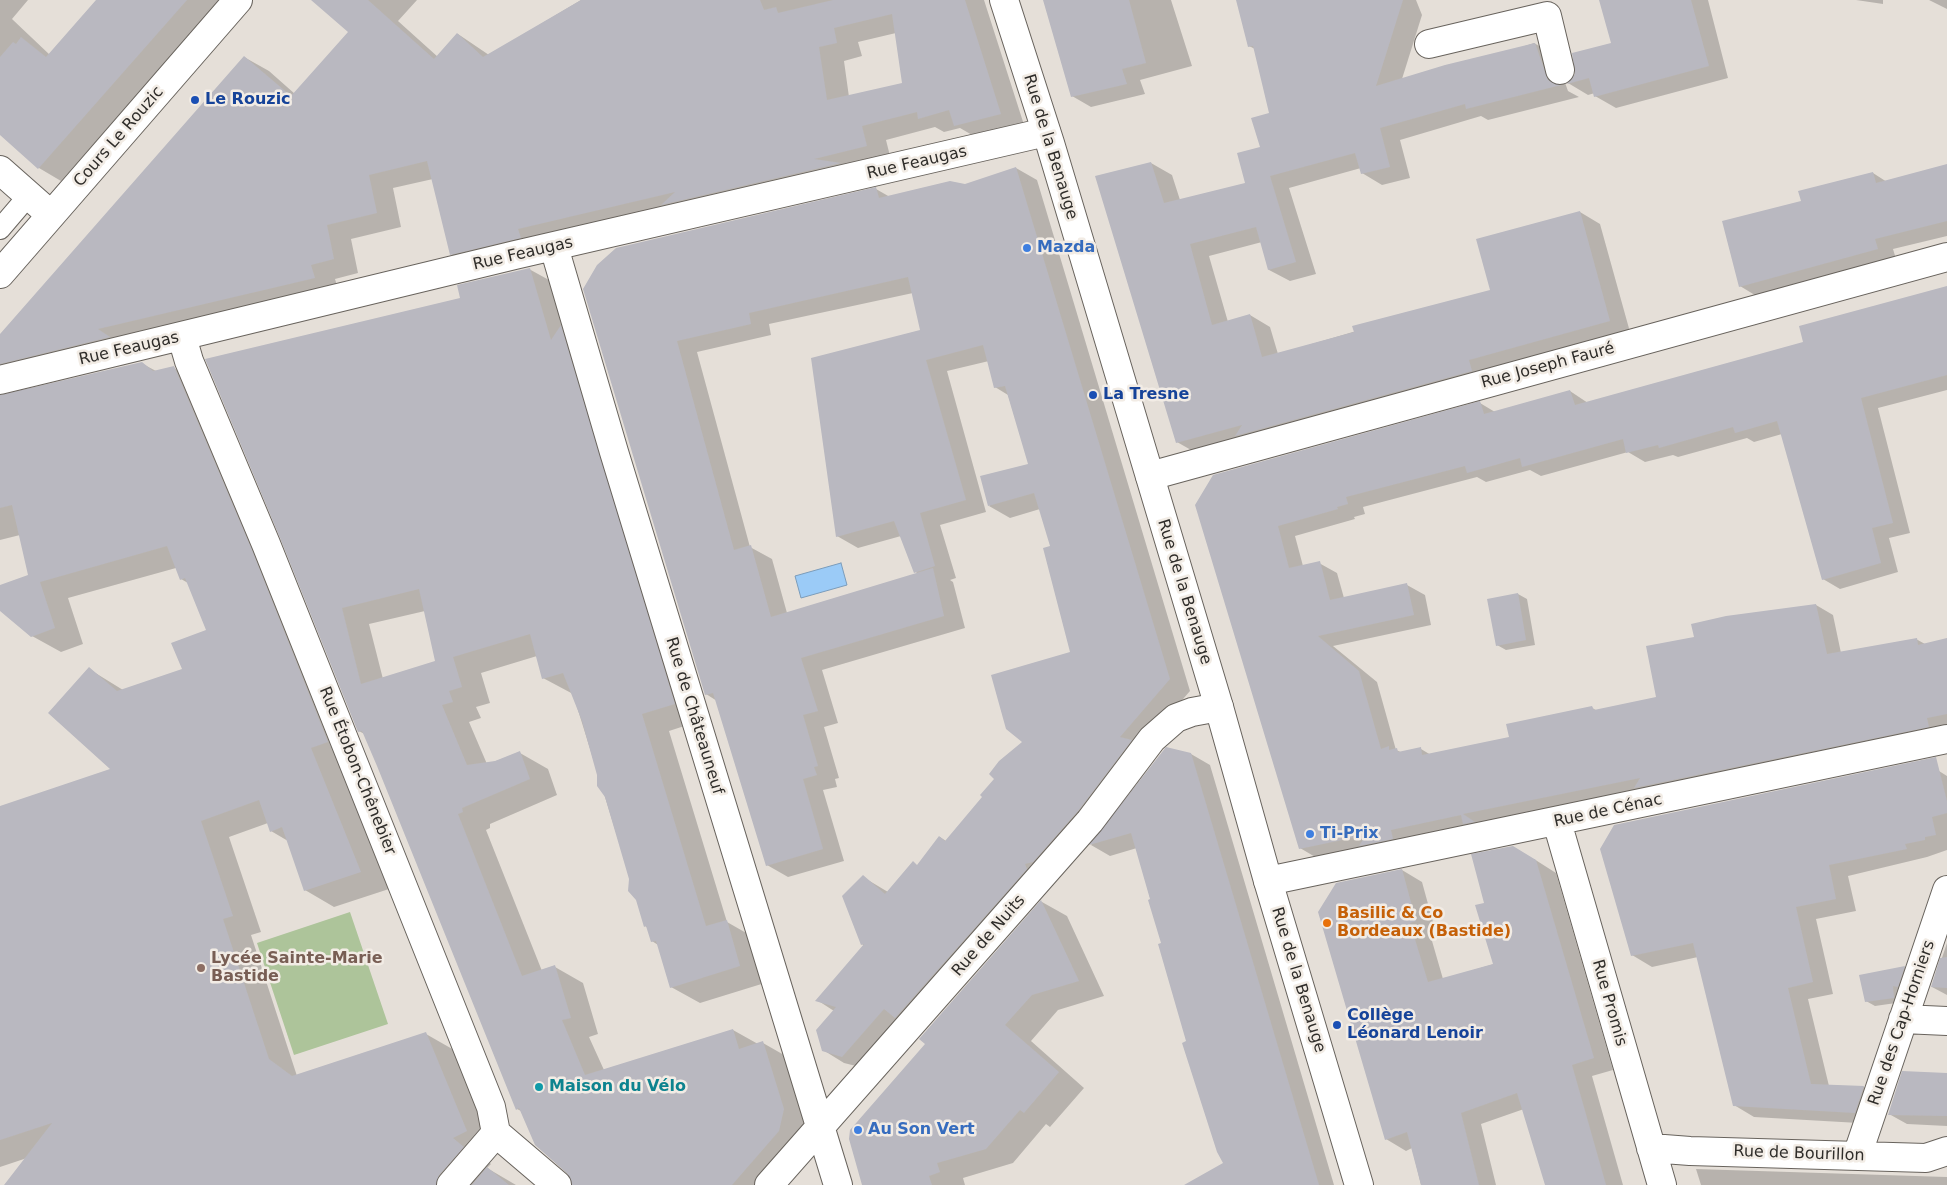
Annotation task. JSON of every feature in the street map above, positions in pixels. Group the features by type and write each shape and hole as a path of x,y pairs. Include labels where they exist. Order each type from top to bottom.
{"street":[{"name":"Cours Le Rouzic","path":"0,274 238,0"},
{"name":"Rue de la Benauge","path":"1004,0 1046,132 1220,707 1268,881 1359,1185"},
{"path":"1429,44 1547,16 1560,70"},
{"name":"Rue Feaugas","path":"0,380 554,247 1046,132"},
{"path":"0,170 51,215"},
{"path":"0,229 29,195"},
{"name":"Rue de Châteauneuf","path":"554,247 614,452 819,1128 838,1185"},
{"name":"Rue Joseph Fauré","path":"1150,476 1947,257"},
{"name":"Rue Étobon-Chênebier","path":"182,337 189,362 266,544 491,1107 496,1133"},
{"name":"Rue de Nuits","path":"769,1185 1090,821 1152,739 1176,718 1192,712 1220,707"},
{"name":"Rue de Cénac","path":"1268,881 1947,739"},
{"name":"Rue Promis","path":"1557,822 1662,1185"},
{"name":"Rue des Cap-Horniers","path":"1857,1156 1947,890"},
{"path":"1903,1019 1947,1021"},
{"path":"451,1185 496,1133 557,1185"},
{"name":"Rue de Bourillon","path":"1651,1148 1690,1151 1926,1158 1947,1151"}],"green space":[{"path":"350,912 388,1024 294,1055 257,943"}],"water":[{"path":"841,563 847,585 801,598 795,576"}],"building":[{"path":"96,0 187,0 38,169 0,135 0,57 13,42 16,44 21,37 46,57"},
{"path":"311,0 368,0 434,59 457,33 483,57 581,0 760,0 764,10 776,7 778,13 833,0 965,0 1001,114 954,126 949,110 918,119 917,112 862,126 867,146 814,159 841,163 661,205 675,192 518,229 521,238 450,255 427,161 369,175 377,213 327,225 334,259 311,265 315,278 98,329 110,337 0,364 0,334 244,56 291,96 348,32","holes":["892,14 902,83 827,100 819,47 837,43 834,28"]},
{"path":"1043,0 1129,0 1146,63 1122,69 1127,84 1071,97"},
{"path":"1236,0 1403,0 1376,86 1445,65 1535,43 1548,80 1561,85 1466,109 1465,104 1380,128 1390,167 1361,174 1355,153 1270,176 1296,262 1268,270 1256,227 1190,244 1212,325 1250,314 1262,357 1354,332 1352,326 1490,290 1476,239 1580,211 1610,321 1469,360 1472,371 1235,436 1242,425 1176,443 1095,176 1151,162 1164,203 1245,183 1237,153 1260,147 1251,118 1269,113 1253,46 1248,47"},
{"path":"1599,0 1691,0 1709,66 1594,97 1589,78 1567,84 1575,74 1572,53 1611,43"},
{"path":"1947,164 1947,221 1875,239 1878,249 1739,287 1722,221 1801,201 1798,191 1873,172 1876,183"},
{"path":"1016,167 1170,679 1120,737 1132,740 1078,811 1033,862 1025,864 1027,869 895,1018 884,1009 842,1057 822,1051 816,1030 836,1007 815,1001 864,944 861,945 842,896 863,875 885,894 913,861 917,865 939,836 945,841 982,797 980,795 994,779 989,774 999,761 1022,742 1006,729 991,675 1070,652 1043,548 1050,546 1034,493 988,506 980,476 1028,464 1005,386 994,388 983,345 926,360 966,500 920,513 935,566 914,573 894,521 836,537 811,358 920,330 908,277 749,313 751,324 677,341 734,550 751,545 771,617 933,568 944,616 801,658 818,711 803,715 818,766 814,767 817,775 803,779 823,849 766,866 713,693 705,695 583,289 597,265 616,248 876,187 879,198 950,181 965,184"},
{"path":"530,268 551,340 561,325 675,704 642,714 706,926 727,920 740,966 670,988 656,941 651,942 646,926 644,927 636,900 628,891 629,879 605,797 597,786 597,775 582,721 563,673 542,679 530,634 453,657 462,687 449,691 453,702 442,705 467,765 495,761 520,751 530,779 462,808 463,812 458,814 522,976 555,965 571,1018 562,1020 585,1075 733,1029 739,1049 763,1041 784,1109 779,1131 732,1185 572,1185 567,1173 535,1145 519,1108 516,1110 377,766 362,731 358,732 205,359 460,298 457,285","holes":["419,589 435,661 361,684 342,608"]},
{"path":"1947,286 1947,375 1861,398 1893,523 1872,528 1881,563 1822,580 1777,421 1735,433 1733,427 1659,448 1658,445 1626,453 1623,439 1522,467 1520,458 1467,473 1465,466 1346,497 1348,504 1337,507 1338,509 1278,526 1289,568 1320,561 1330,600 1407,583 1414,615 1318,636 1359,671 1381,749 1389,746 1389,750 1397,748 1398,752 1421,747 1422,755 1509,737 1506,724 1592,706 1594,710 1656,697 1646,646 1694,637 1691,624 1726,616 1816,604 1827,654 1917,638 1918,645 1947,638 1947,714 1927,718 1929,727 1634,788 1640,778 1463,814 1475,822 1463,824 1461,815 1391,830 1393,839 1359,846 1366,835 1299,849 1195,505 1213,475 1480,401 1484,414 1570,390 1575,405 1803,342 1799,326"},
{"name":"Lycée Sainte-Marie Bastide","path":"142,362 153,371 174,366 252,550 328,742 311,748 361,872 304,891 282,827 270,832 259,800 201,821 233,916 223,919 269,1059 292,1076 426,1032 467,1131 453,1138 464,1147 439,1175 436,1185 4,1185 52,1123 0,1140 0,806 110,769 48,713 89,667 117,691 182,669 171,643 206,630 185,578 180,580 167,546 40,582 55,628 31,637 0,611 0,585 28,575 12,505 0,508 0,395"},
{"path":"1518,593 1526,640 1496,646 1487,599"},
{"path":"1166,747 1191,753 1319,1185 1184,1185 1223,1163 1217,1152 1182,1043 1186,1041 1158,944 1161,943 1148,900 1150,899 1131,833 1089,845"},
{"path":"1936,757 1947,801 1947,813 1932,817 1936,835 1925,837 1925,840 1905,844 1907,849 1829,865 1836,899 1796,907 1813,982 1788,988 1811,1084 1864,1086 1855,1113 1733,1106 1693,943 1631,956 1600,849 1614,825"},
{"path":"1513,846 1536,860 1594,1058 1572,1065 1606,1185 1545,1185 1517,1093 1461,1113 1479,1185 1421,1185 1407,1132 1385,1140 1318,912 1336,883 1402,869 1416,921 1410,923 1428,982 1493,964 1475,905 1484,903 1471,854"},
{"path":"1041,900 1079,981 1032,995 1005,1025 1059,1072 1024,1113 1020,1110 986,1149 937,1163 940,1172 929,1176 932,1185 862,1185 849,1139 850,1130 925,1044 919,1039"},
{"path":"1947,957 1947,988 1931,987 1940,958"},
{"path":"1905,966 1898,987 1893,986 1894,998 1865,1002 1859,975"},
{"path":"1902,1071 1947,1073 1947,1116 1888,1115"},
{"path":"487,1167 509,1185 472,1185"}],"place":[{"name":"Le Rouzic","path":"195,100"},
{"name":"Mazda","path":"1027,248"},
{"name":"La Tresne","path":"1093,395"},
{"name":"Ti-Prix","path":"1310,834"},
{"name":"Basilic & Co Bordeaux (Bastide)","path":"1327,923"},
{"name":"Lycée Sainte-Marie Bastide","path":"201,968"},
{"name":"Collège Léonard Lenoir","path":"1337,1025"},
{"name":"Maison du Vélo","path":"539,1087"},
{"name":"Au Son Vert","path":"858,1130"}]}
